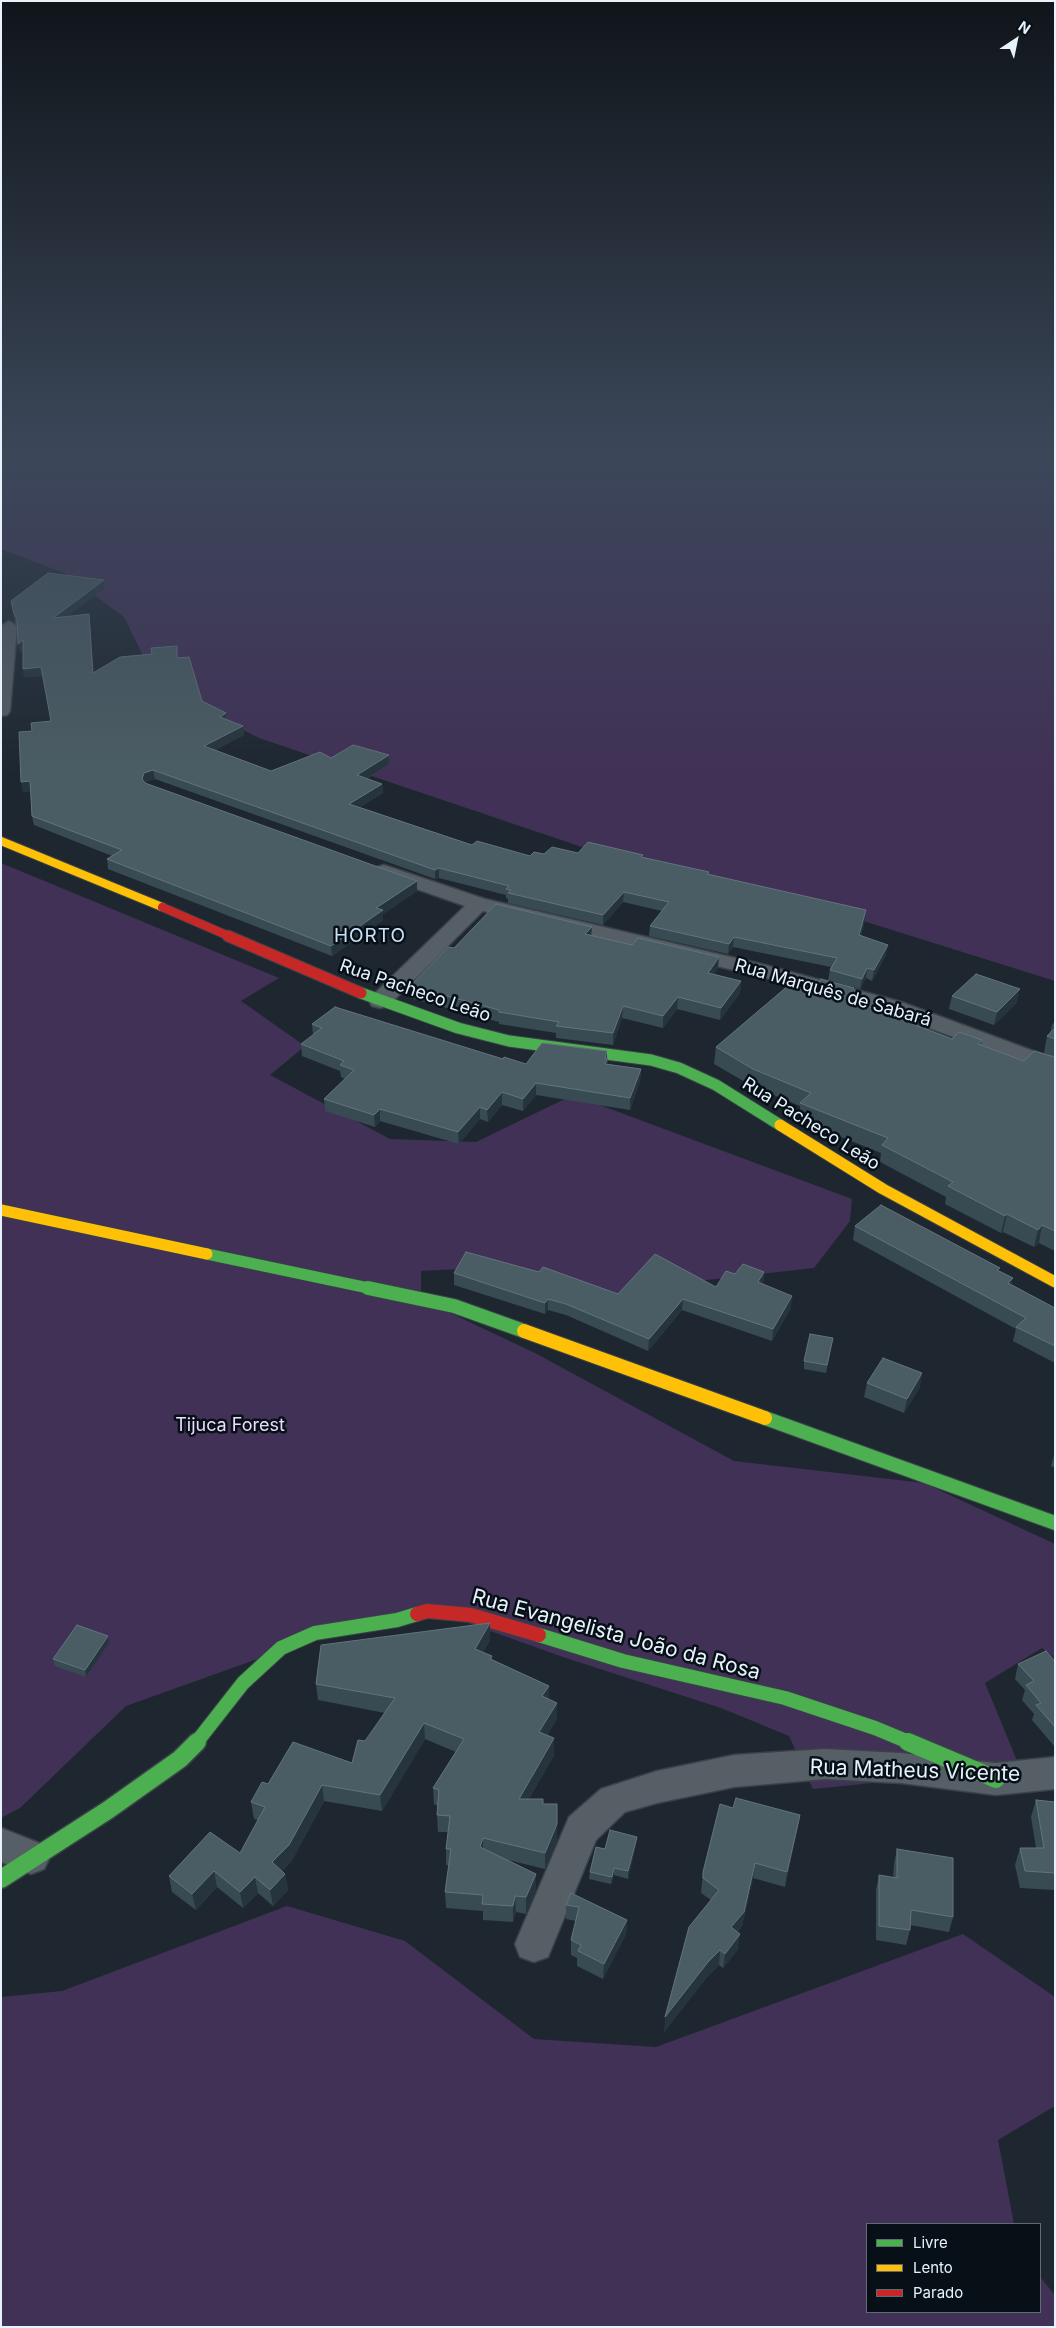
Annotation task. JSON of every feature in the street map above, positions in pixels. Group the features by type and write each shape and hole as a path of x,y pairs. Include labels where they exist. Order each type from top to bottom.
{"street":[{"path":"1,711 9,626"},
{"name":"Rua Pacheco Leão","path":"1,841 98,879 380,1001 458,1028 509,1041 651,1060 679,1068 716,1085 883,1189 1055,1282"},
{"name":"Rua Marquês de Sabará","path":"364,864 479,904 765,971 893,1007 1055,1067"},
{"path":"380,1001 479,904"},
{"path":"1,1210 454,1306 1055,1523"},
{"name":"Rua Evangelista João da Rosa","path":"1,1879 16,1851 108,1810 180,1759 205,1734 243,1683 281,1648 315,1634 398,1620 427,1611 471,1615 623,1661 785,1698 875,1728 996,1778"},
{"name":"Rua Matheus Vicente","path":"534,1944 582,1829 614,1800 657,1787 734,1771 825,1764 901,1768 996,1778 1055,1773"}],"green space":[{"path":"32,561 1055,561 1055,981 806,903 662,874 259,738 198,707 147,664 124,617 64,573"},
{"name":"Tijuca Forest","path":"1,863 279,978 241,1001 305,1046 270,1075 390,1139 476,1142 573,1095 852,1199 850,1221 814,1268 671,1284 600,1304 460,1269 421,1271 421,1299 535,1353 734,1461 924,1483 1055,1544 1055,1658 1042,1648 985,1683 1020,1768 813,1789 789,1736 721,1708 566,1658 448,1616 333,1632 126,1706 20,1808 1,1818"},
{"path":"287,1906 405,1941 534,2039 656,2047 963,1934 1055,1997 1055,2106 998,2140 1014,2223 866,2223 866,2313 1041,2313 1041,2278 1055,2295 1055,2327 1,2327 1,1997 62,1991"}],"building":[{"path":"48,573 104,580 53,618 89,614 93,673 120,657 152,654 151,648 177,646 177,658 189,657 202,701 226,713 220,717 243,726 204,746 271,771 320,752 331,758 353,745 389,755 357,775 382,784 349,804 472,845 477,841 530,856 534,852 544,854 552,847 578,853 588,842 643,855 641,857 709,872 707,874 866,910 859,935 888,945 874,970 867,968 862,979 830,970 837,958 734,937 729,944 650,926 669,902 624,892 603,915 508,893 511,890 506,889 509,886 439,868 435,870 153,770 144,773 142,779 145,783 417,881 376,908 383,910 331,946 107,859 122,850 32,816 30,781 21,782 19,732 32,731 31,723 51,721 41,667 23,669 23,640 18,644 17,618 11,601"},
{"path":"496,904 592,927 585,934 632,945 638,938 719,957 708,973 741,981 721,1008 678,997 663,1016 623,1006 613,1033 556,1026 559,1022 499,1012 499,1010 410,986 448,947 454,948"},
{"path":"976,974 1020,989 997,1012 952,996"},
{"path":"821,979 854,988 848,999 952,1039 959,1032 982,1040 978,1044 1024,1061 1034,1051 1055,1057 1055,1231 1042,1225 1038,1230 1007,1214 1005,1216 948,1186 953,1182 882,1145 888,1138 800,1103 811,1093 753,1069 716,1047 789,985 814,991"},
{"path":"335,1007 503,1059 504,1057 526,1064 542,1043 607,1051 605,1058 608,1058 605,1064 641,1069 630,1098 536,1083 523,1099 502,1092 487,1110 480,1107 458,1132 380,1109 374,1115 324,1099 354,1070 340,1065 344,1061 301,1044 322,1028 312,1024"},
{"path":"1055,1028 1055,1039 1047,1036"},
{"path":"881,1205 1000,1268 997,1270 1013,1278 1008,1283 1055,1308 1055,1346 1016,1327 1026,1318 855,1226"},
{"path":"466,1252 539,1272 543,1267 618,1294 655,1254 716,1287 726,1271 735,1274 743,1264 764,1272 758,1282 792,1296 773,1329 683,1299 649,1339 566,1304 548,1299 545,1303 454,1273"},
{"path":"810,1334 833,1338 827,1365 804,1361"},
{"path":"883,1358 922,1373 907,1399 867,1383"},
{"path":"490,1623 475,1649 492,1656 490,1659 549,1686 542,1696 557,1703 539,1732 554,1738 519,1799 543,1799 543,1804 557,1804 557,1824 545,1853 483,1838 480,1847 536,1874 526,1897 515,1896 513,1906 482,1904 483,1895 445,1892 451,1849 446,1849 450,1816 437,1815 439,1790 433,1788 464,1739 424,1723 380,1795 322,1785 289,1845 272,1862 285,1874 270,1890 255,1877 240,1892 214,1871 192,1894 169,1876 210,1832 240,1853 265,1807 251,1802 262,1782 268,1784 293,1742 352,1763 358,1740 365,1741 395,1698 316,1684 321,1645"},
{"path":"77,1625 108,1636 85,1670 53,1659"},
{"path":"1046,1651 1055,1661 1055,1727 1036,1705 1041,1703 1026,1685 1034,1681 1018,1664"},
{"path":"736,1798 800,1815 787,1872 755,1863 744,1912 731,1927 740,1934 725,1954 720,1950 708,1962 665,2017 689,1927 719,1890 703,1878 703,1872 720,1804 733,1808"},
{"path":"1036,1800 1055,1802 1055,1873 1025,1871 1020,1848 1044,1848"},
{"path":"610,1830 637,1837 628,1871 614,1868 612,1877 590,1872 596,1847 605,1849"},
{"path":"897,1849 953,1858 953,1917 911,1910 910,1930 879,1926 879,1875 897,1878"},
{"path":"571,1893 627,1920 604,1964 578,1951 581,1945 571,1940 579,1907 566,1905"}],"traffic: fast":[{"path":"361,993 458,1028 509,1041 651,1060 679,1068 716,1085 780,1125"},
{"path":"207,1254 454,1306 524,1331"},
{"path":"765,1418 1055,1523"},
{"path":"1,1879 108,1810 180,1759 205,1734 243,1683 281,1648 315,1633 397,1620 417,1614"},
{"path":"539,1635 623,1661 785,1698 875,1728 996,1779"}],"traffic: slow":[{"path":"1,841 162,907"},
{"path":"780,1125 883,1189 1055,1282"},
{"path":"1,1210 207,1254"},
{"path":"524,1331 765,1418"}],"traffic: jam":[{"path":"162,907 361,993"},
{"path":"417,1614 427,1611 471,1615 539,1635"}],"district":[{"name":"HORTO","path":"370,936"}]}
